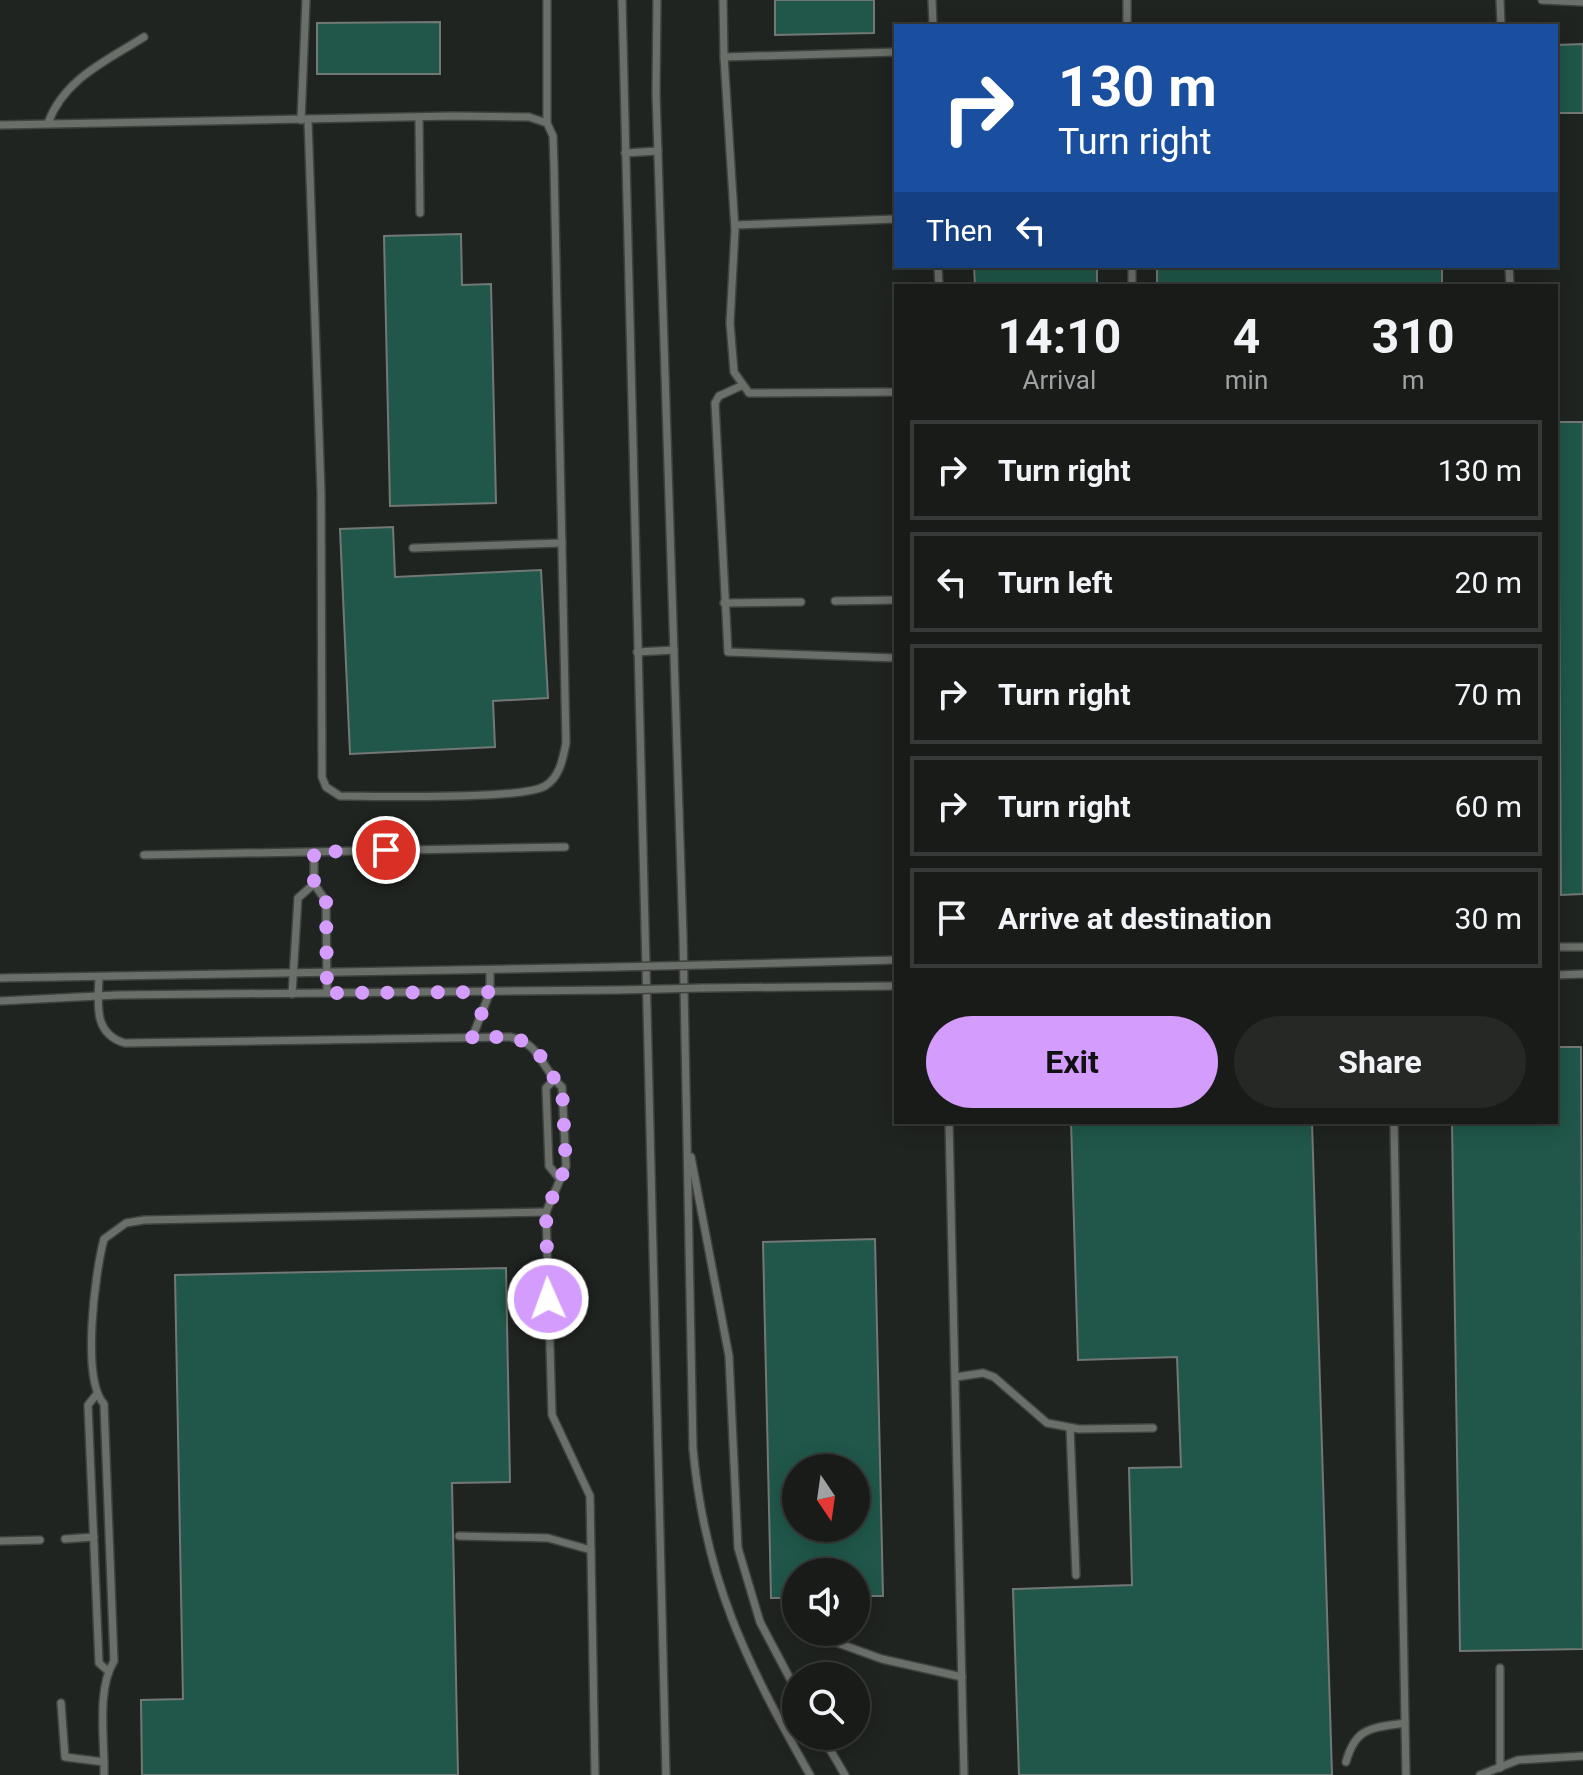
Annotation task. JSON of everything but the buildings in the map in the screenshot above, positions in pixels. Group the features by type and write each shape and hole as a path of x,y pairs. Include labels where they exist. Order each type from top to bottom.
{"lane":[{"path":"306,0 304,120 321,492 320,764 326,787 340,796 514,793 545,786 555,776 566,743 554,165 553,136 547,123 547,0"},
{"path":"622,0 666,1775"},
{"path":"657,0 658,151 674,650 693,1449 702,1520 712,1566 736,1635 810,1775"},
{"path":"723,0 735,225 730,323 734,372 741,386 749,393 894,392"},
{"path":"932,0 933,24"},
{"path":"1127,0 1127,24"},
{"path":"1500,0 1501,24"},
{"path":"1542,0 1583,2"},
{"path":"48,123 58,98 69,86 144,37"},
{"path":"724,57 894,52"},
{"path":"419,117 420,213"},
{"path":"0,125 419,117 529,117 547,123"},
{"path":"625,153 658,151"},
{"path":"735,225 894,219"},
{"path":"741,386 719,396 715,403 726,648 733,654 894,658"},
{"path":"413,548 562,543"},
{"path":"835,601 894,600"},
{"path":"724,603 801,602"},
{"path":"637,652 674,650"},
{"path":"144,855 565,847"},
{"path":"314,852 314,884 326,897 327,993"},
{"path":"292,994 298,898 314,884"},
{"path":"1558,947 1583,947"},
{"path":"0,978 894,960"},
{"path":"472,1038 490,992 490,970"},
{"path":"1558,975 1583,974"},
{"path":"99,977 102,1028 116,1041 525,1040 537,1050 554,1080 562,1087 566,1166 558,1177 546,1212 552,1415 554,1426 587,1483 595,1775"},
{"path":"0,1001 99,996 894,986"},
{"path":"554,1080 546,1088 549,1166 558,1177"},
{"path":"949,1124 964,1775"},
{"path":"1394,1124 1406,1775"},
{"path":"687,1143 729,1356 738,1548 760,1622 782,1664"},
{"path":"104,1775 108,1671 114,1661 104,1404 96,1395 93,1353 100,1252 104,1239 126,1223 546,1212"},
{"path":"956,1377 983,1373 994,1377 1047,1423 1070,1428 1153,1428"},
{"path":"96,1395 88,1405 99,1663 108,1671"},
{"path":"1070,1428 1076,1575"},
{"path":"459,1536 548,1538 591,1550"},
{"path":"65,1539 94,1537"},
{"path":"0,1541 40,1540"},
{"path":"846,1646 882,1659 962,1677"},
{"path":"1500,1668 1500,1768"},
{"path":"61,1703 65,1757 104,1762"},
{"path":"1346,1762 1352,1743 1362,1732 1405,1723"},
{"path":"830,1750 845,1775"},
{"path":"1480,1775 1518,1760 1583,1756"}],"route":[{"path":"386,850 314,852 314,884 325,895 326,901 327,993 490,992 472,1038 510,1037 525,1040 537,1050 554,1080 562,1087 566,1166 558,1177 546,1212 548,1299"}]}
